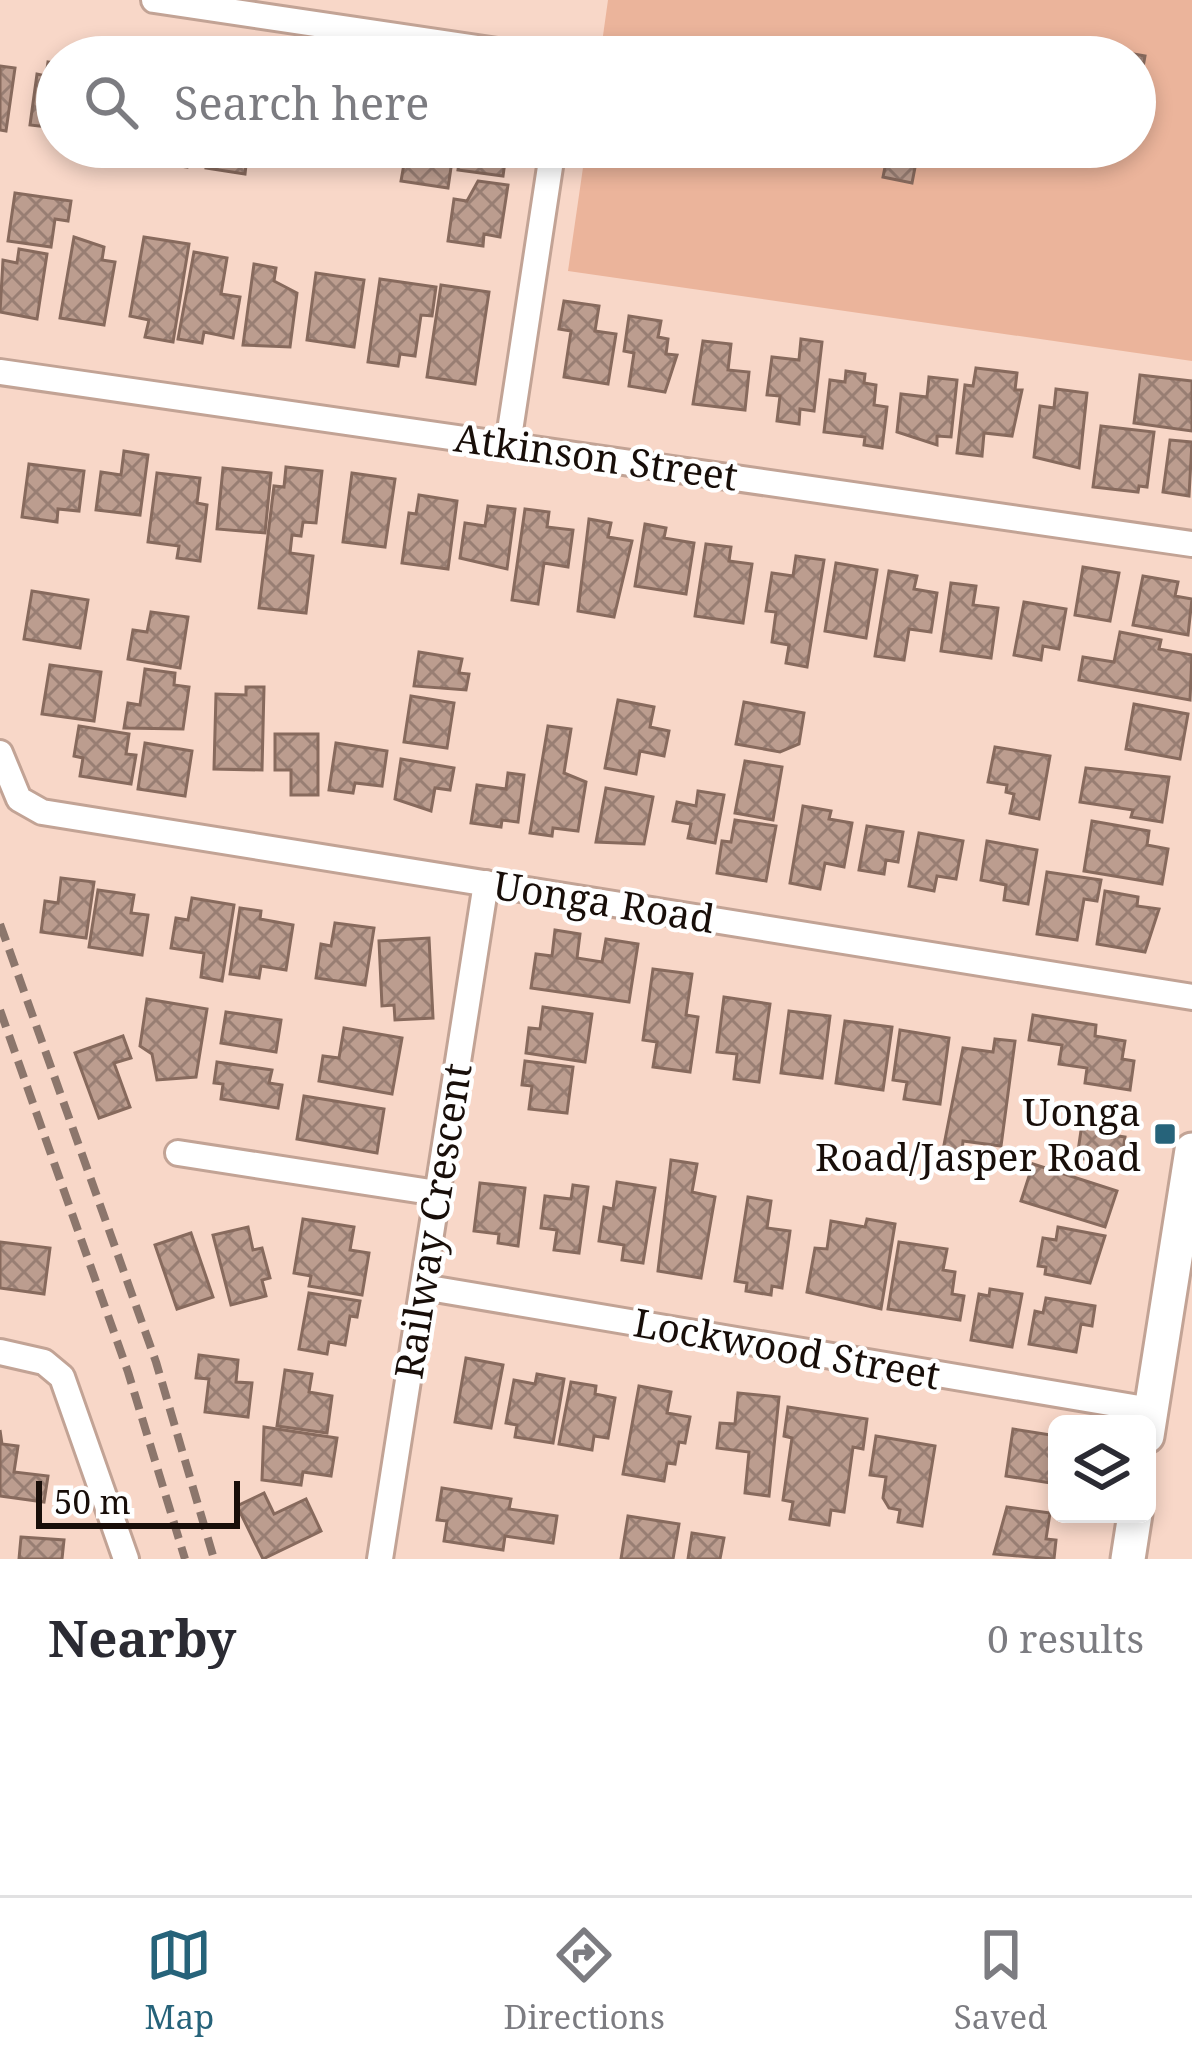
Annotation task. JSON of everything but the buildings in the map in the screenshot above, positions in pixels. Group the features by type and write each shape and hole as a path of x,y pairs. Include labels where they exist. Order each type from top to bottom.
{"main road":[{"path":"1151,1415 1182,1279 1192,1150"},
{"path":"1128,1559 1134,1523"}],"street":[{"path":"154,0 201,3 407,36"},
{"path":"508,444 551,168"},
{"name":"Atkinson Street","path":"0,372 1192,544"},
{"name":"Uonga Road","path":"0,753 19,799 43,812 1192,997"},
{"name":"Railway Crescent","path":"380,1559 486,883"},
{"path":"178,1153 437,1193"},
{"name":"Lockwood Street","path":"423,1287 1106,1415"},
{"path":"0,1352 44,1362 62,1377 126,1559"}],"shaded area":[{"path":"608,0 1192,0 1192,361 568,271 583,168 1156,168 1156,36 603,36"}],"railway":[{"path":"0,924 156,1362 214,1559"},
{"path":"0,1010 128,1372 185,1559"}],"place":[{"name":"Uonga Road/Jasper Road","path":"1165,1134"}]}
